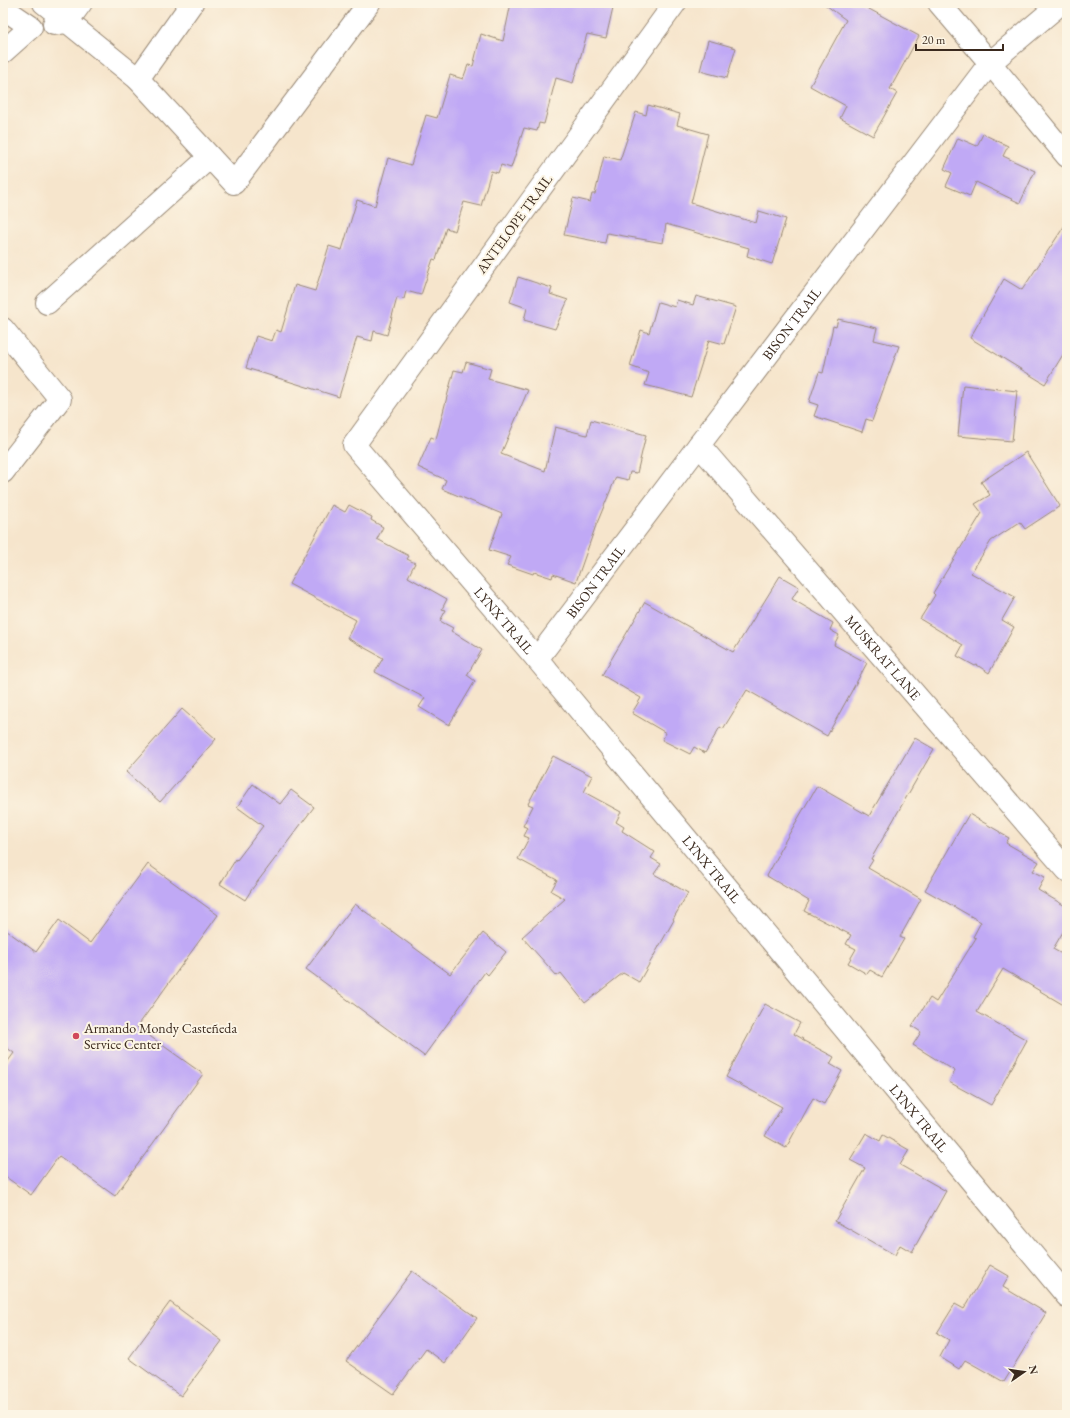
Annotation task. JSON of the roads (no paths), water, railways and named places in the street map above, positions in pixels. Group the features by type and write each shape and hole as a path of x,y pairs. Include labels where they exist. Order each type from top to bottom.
{"street":[{"path":"44,3 138,79 234,183 369,3"},
{"path":"3,52 31,27 67,22 81,3"},
{"path":"138,79 192,3"},
{"name":"ANTELOPE TRAIL","path":"354,445 675,3"},
{"path":"939,3 1067,156"},
{"name":"BISON TRAIL","path":"537,659 990,63 1061,3"},
{"path":"3,8 31,27"},
{"path":"47,304 210,157"},
{"path":"3,329 60,399 3,472"},
{"name":"LYNX TRAIL","path":"354,445 537,659 1067,1296"},
{"name":"MUSKRAT LANE","path":"699,445 1067,870"}],"place":[{"name":"Armando Mondy Casteñeda Service Center","path":"76,1036"}]}
